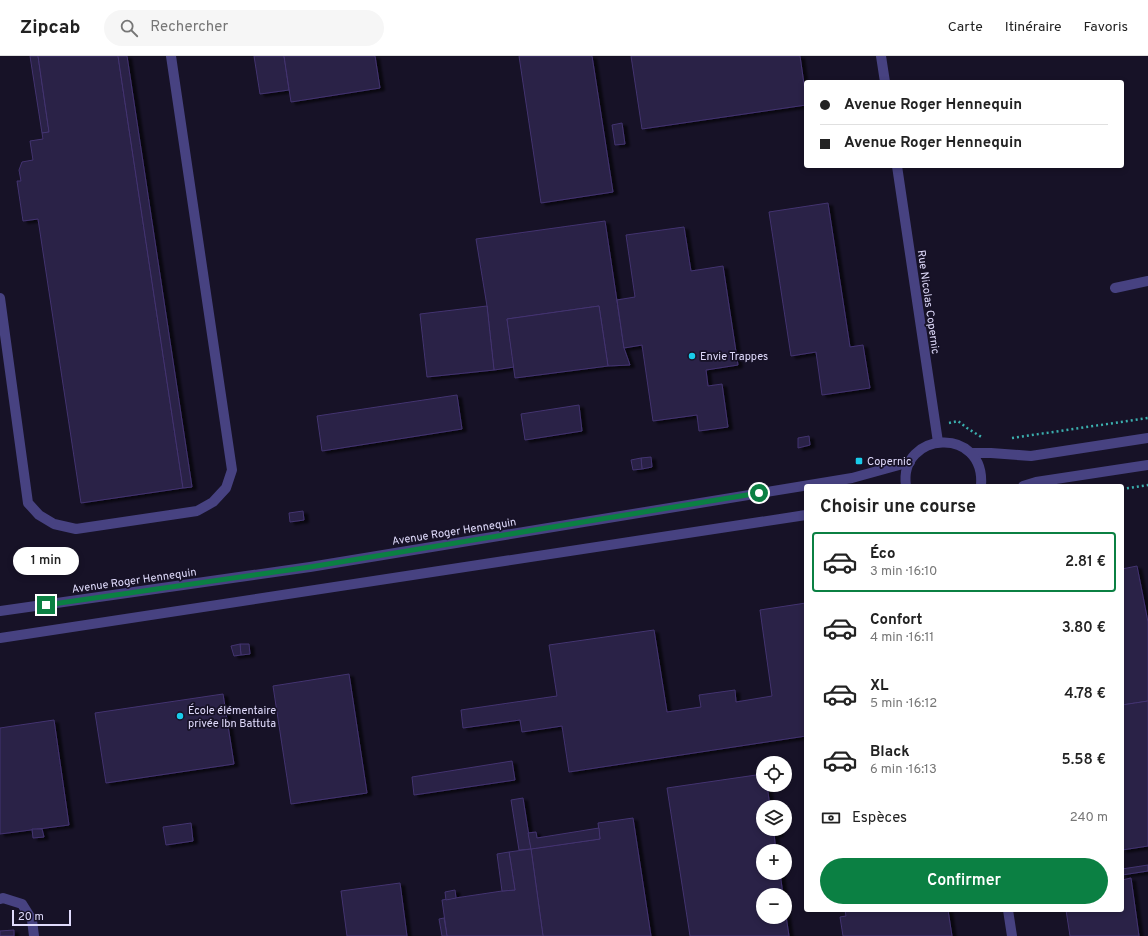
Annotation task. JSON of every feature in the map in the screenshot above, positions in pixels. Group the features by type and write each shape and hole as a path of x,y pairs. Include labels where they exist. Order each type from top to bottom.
{"street":[{"path":"0,298 28,503 39,515 54,524 76,529 197,510 213,502 226,488 232,470 171,56"},
{"path":"881,56 885,80"},
{"name":"Rue Nicolas Copernic","path":"897,168 938,442"},
{"path":"1115,288 1148,281"},
{"path":"971,453 1031,456 1148,438"},
{"path":"906,484 906,472 910,462 917,452 926,446 938,442 950,442 961,446 971,453 978,464 982,476 981,484"},
{"name":"Avenue Roger Hennequin","path":"816,484 852,478 910,462"},
{"path":"1030,484 1148,465"},
{"name":"Avenue Roger Hennequin","path":"0,611 318,566 804,486"},
{"path":"0,638 804,515"},
{"path":"0,898 22,904 32,920 34,936"},
{"path":"1008,912 1012,936"}],"path":[{"path":"1012,438 1148,418"},
{"path":"935,425 958,421 982,438 990,438"},
{"path":"1124,489 1148,485"}],"building":[{"path":"30,56 38,56 49,132 42,133"},
{"path":"38,56 118,56 183,488 81,503 38,219 23,221 17,181 21,181 19,170 22,162 33,160 30,141 43,139 42,133 49,132"},
{"path":"118,56 127,56 192,487 183,488"},
{"path":"254,56 284,56 289,90 260,94"},
{"path":"284,56 375,56 380,88 291,102"},
{"path":"519,56 592,56 613,192 541,203"},
{"path":"631,56 800,56 804,84 804,105 642,129"},
{"path":"622,123 625,144 615,145 612,125"},
{"path":"828,203 850,347 863,345 870,388 822,395 816,352 791,356 769,212"},
{"path":"605,221 624,348 630,365 608,366 599,306 507,319 514,367 494,370 487,306 476,239"},
{"path":"684,227 691,271 723,266 738,365 706,370 708,386 722,384 728,427 699,431 697,415 653,421 642,345 624,348 617,300 635,297 626,235"},
{"path":"487,306 494,370 427,377 420,314"},
{"path":"599,306 608,366 515,378 507,319"},
{"path":"457,395 462,429 322,451 317,416"},
{"path":"579,405 582,431 525,440 521,414"},
{"path":"809,436 810,445 798,448 798,438"},
{"path":"651,457 652,467 642,469 641,458"},
{"path":"641,458 642,469 633,470 631,460"},
{"path":"303,511 304,520 290,522 289,513"},
{"path":"1137,566 1148,622 1148,701 1124,705 1124,569"},
{"path":"804,603 804,736 569,772 562,726 522,732 520,720 463,728 461,710 557,696 549,645 654,630 667,712 701,707 699,695 735,690 736,702 772,696 760,610"},
{"path":"240,644 249,644 250,654 241,655"},
{"path":"240,644 241,655 234,656 231,646"},
{"path":"349,674 367,793 291,804 273,686"},
{"path":"223,694 234,764 106,783 95,713"},
{"path":"1148,701 1148,846 1124,850 1124,705"},
{"path":"54,720 69,825 0,834 0,728"},
{"path":"512,761 515,780 414,795 412,777"},
{"path":"756,775 756,792 768,792 769,800 756,800 756,836 774,836 775,844 756,844 756,880 781,880 782,888 756,888 756,924 787,924 789,936 690,936 667,788"},
{"path":"523,798 531,849 519,850 511,800"},
{"path":"633,818 651,936 543,936 531,849 600,839 598,823"},
{"path":"191,823 193,841 166,845 163,827"},
{"path":"599,828 600,839 531,849 528,833 536,832 537,838"},
{"path":"32,829 42,829 44,837 33,838"},
{"path":"531,849 543,936 447,936 442,900 515,890 509,852"},
{"path":"509,852 515,890 502,891 497,854"},
{"path":"1148,865 1148,871 1124,875 1124,869"},
{"path":"1131,878 1139,936 1070,936 1066,912 1124,912 1124,880"},
{"path":"400,883 407,936 347,936 341,891"},
{"path":"455,890 456,898 446,900 445,892"},
{"path":"845,912 948,912 952,936 843,936 840,917 846,916"},
{"path":"444,918 447,936 442,936 439,919"},
{"path":"14,930 14,936 0,936 0,931"}],"place":[{"name":"Envie Trappes","path":"692,356"},
{"name":"Copernic","path":"859,461"},
{"name":"École élémentaire privée Ibn Battuta","path":"180,716"}],"route":[{"path":"46,605 310,567 759,493"}]}
